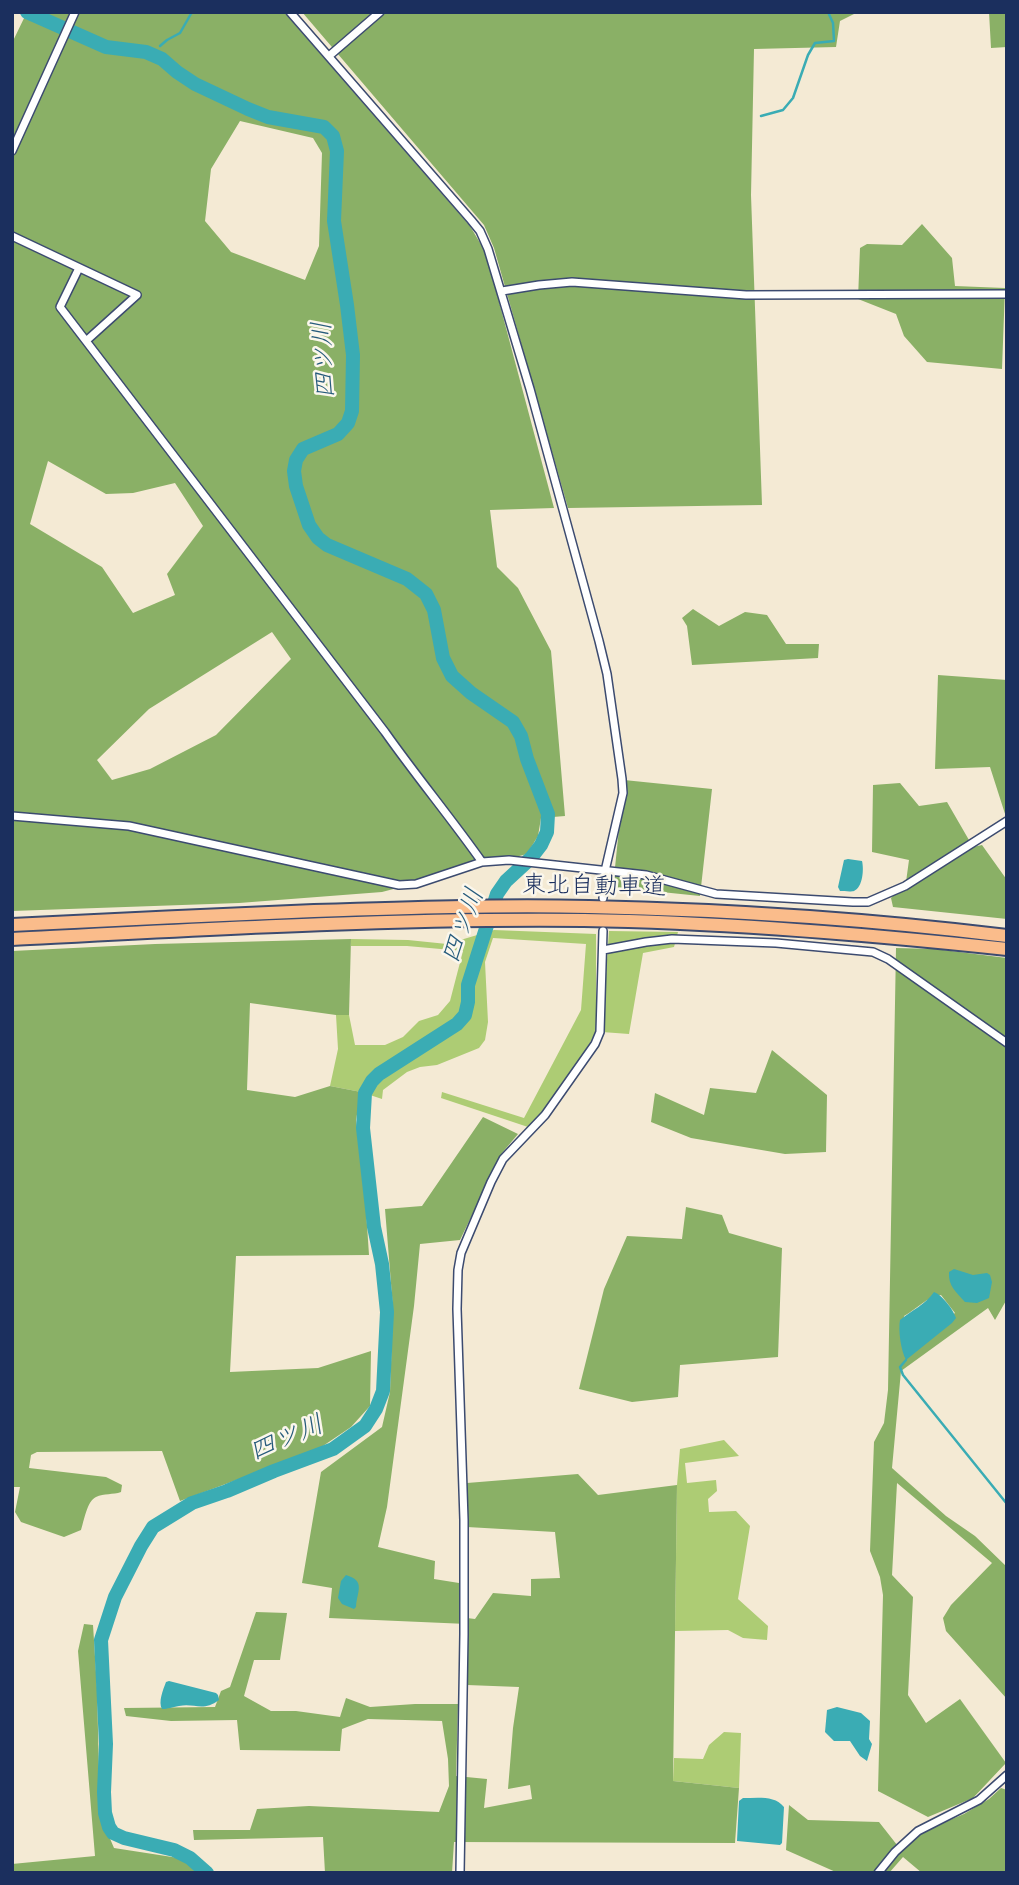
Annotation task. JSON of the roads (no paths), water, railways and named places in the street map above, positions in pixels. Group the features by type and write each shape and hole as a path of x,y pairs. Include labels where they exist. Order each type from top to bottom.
{"highway":[{"name":"東北自動車道","path":"12,925 472,906 587,906 752,913 920,925 1007,936"},
{"name":"東北自動車道","path":"12,939 281,926 587,920 752,926 1007,949"}],"street":[{"path":"290,12 471,220 480,231 488,249 502,291 607,674 623,793 605,871 603,898"},
{"path":"329,56 380,12"},
{"path":"12,151 74,14"},
{"path":"12,236 136,295 86,341"},
{"path":"79,268 60,307 482,862"},
{"path":"502,291 572,282 746,295 1007,294"},
{"path":"12,816 129,826 399,885 416,884 482,862 509,860 646,875 716,894 868,902 905,886 1007,821"},
{"path":"460,1873 464,1570 458,1270 461,1253 503,1159 545,1115 595,1044 600,1032 602,1009 603,931"},
{"path":"603,950 672,939 776,943 873,952 898,966 1007,1043"},
{"path":"878,1873 895,1852 918,1831 979,1800 1007,1775"}],"water":[{"path":"844,860 862,861 862,878 854,891 840,891 838,887"},
{"path":"954,1269 973,1275 990,1275 992,1282 989,1298 977,1303 965,1302 950,1281 949,1272"},
{"path":"934,1292 947,1303 956,1318 906,1360 900,1340 900,1320 923,1304"},
{"path":"346,1575 358,1584 354,1609 342,1604 338,1598 341,1581"},
{"path":"166,1682 216,1693 219,1700 204,1706 185,1705 162,1709 161,1696"},
{"path":"837,1707 861,1713 870,1721 869,1739 872,1744 867,1761 850,1741 834,1741 825,1732 827,1710"},
{"path":"743,1798 771,1799 784,1807 780,1845 737,1841 739,1801"}],"waterway":[{"name":"四ツ川","path":"27,12 106,47 146,52 162,59 195,84 248,109 268,117 324,127 333,136 337,151 334,221 353,355 352,411 348,423 338,434 303,449 296,460 296,486 309,525 318,538 327,545 407,579 426,594 434,610 443,658 452,676 471,693 513,722 521,736 548,814 547,832 541,845 497,894 468,985 465,1015 457,1024 379,1074 365,1093 363,1128 387,1312 383,1391 376,1409 365,1426 333,1449 192,1503 153,1527 115,1597 101,1640 106,1744 104,1792 109,1827 113,1833 124,1838 174,1850 190,1858 207,1873"},
{"path":"160,46 180,33 192,12"},
{"path":"761,116 783,110 793,98 815,43 834,41 833,23 828,12"},
{"path":"906,1360 900,1367 903,1375 1007,1504"}]}
